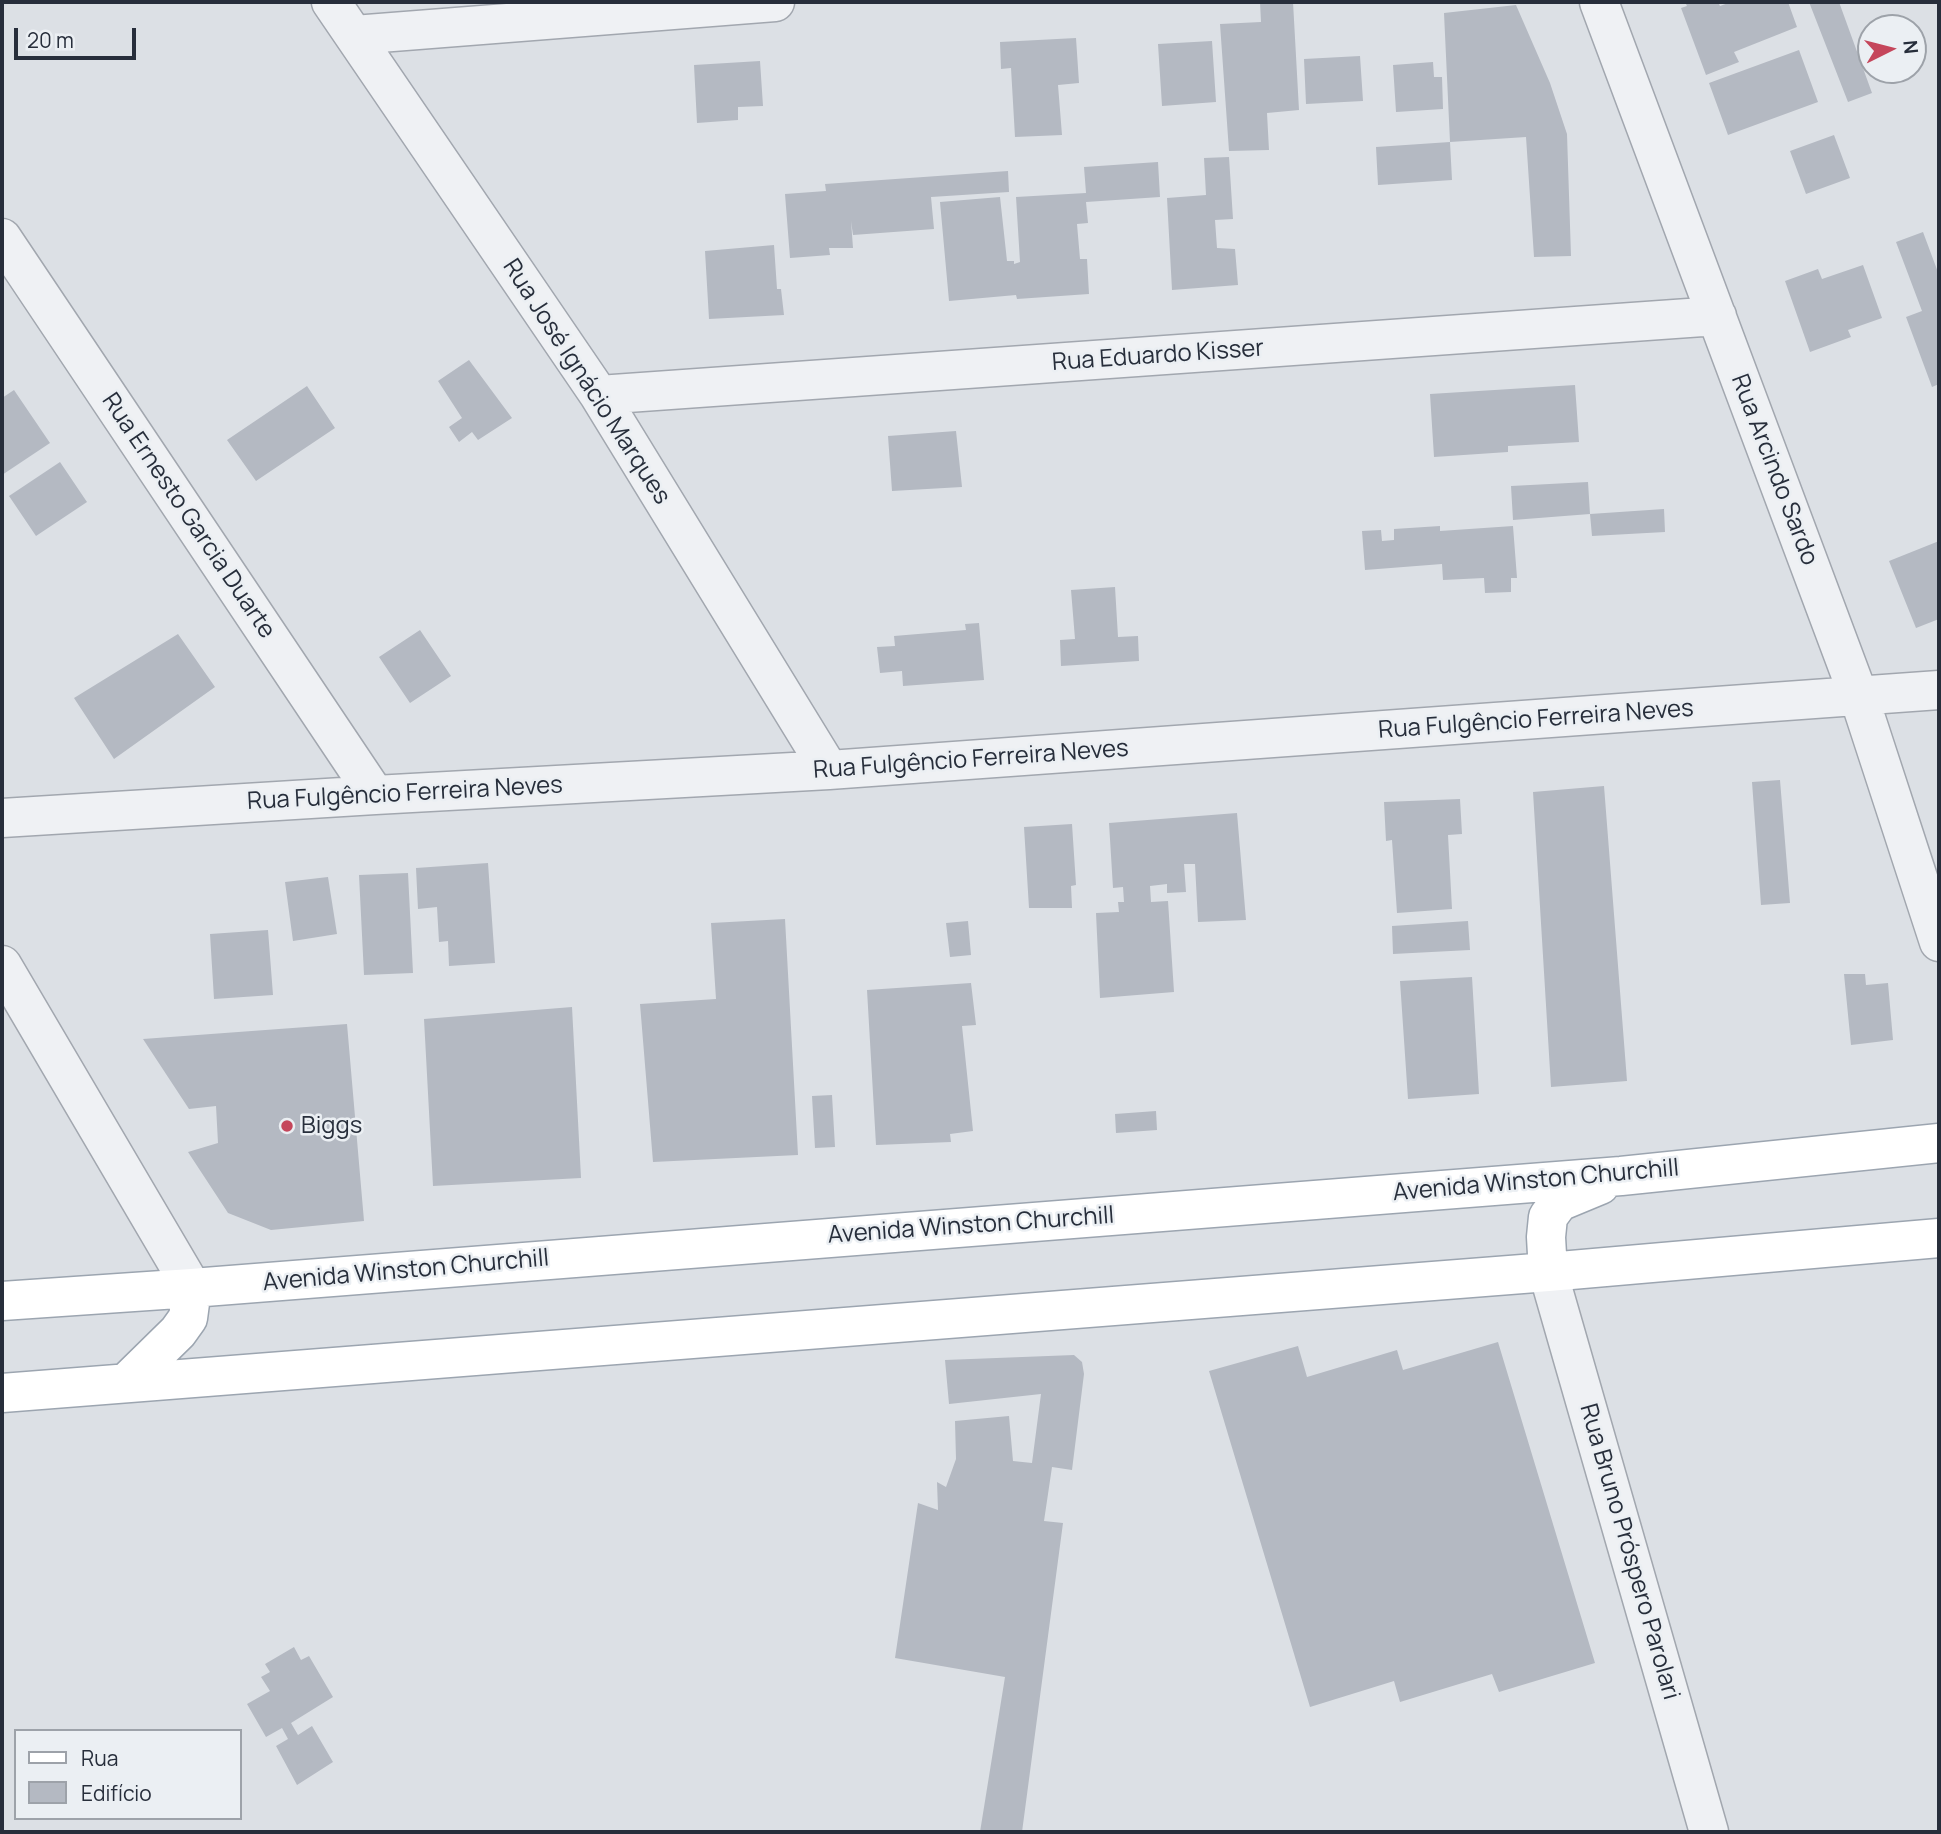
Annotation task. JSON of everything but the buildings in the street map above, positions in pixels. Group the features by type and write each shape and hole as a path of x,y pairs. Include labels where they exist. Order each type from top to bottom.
{"main road":[{"name":"Avenida Winston Churchill","path":"2,1301 192,1289 1622,1176 1939,1143"},
{"path":"1548,1272 1548,1217 1559,1202 1622,1176"},
{"path":"2,1393 1548,1272 1939,1238"},
{"path":"127,1382 178,1332 188,1318 192,1289"}],"street":[{"name":"Rua José Ignácio Marques","path":"331,2 599,395 829,770"},
{"path":"354,35 775,2"},
{"name":"Rua Arcindo Sardo","path":"1599,2 1859,697 1939,942"},
{"name":"Rua Ernesto Garcia Duarte","path":"2,238 375,795"},
{"name":"Rua Eduardo Kisser","path":"599,395 1717,316"},
{"name":"Rua Fulgêncio Ferreira Neves","path":"2,818 829,770 1939,690"},
{"path":"2,965 192,1289"},
{"name":"Rua Bruno Próspero Parolari","path":"1548,1272 1709,1832"}],"place":[{"name":"Biggs","path":"287,1126"}]}
